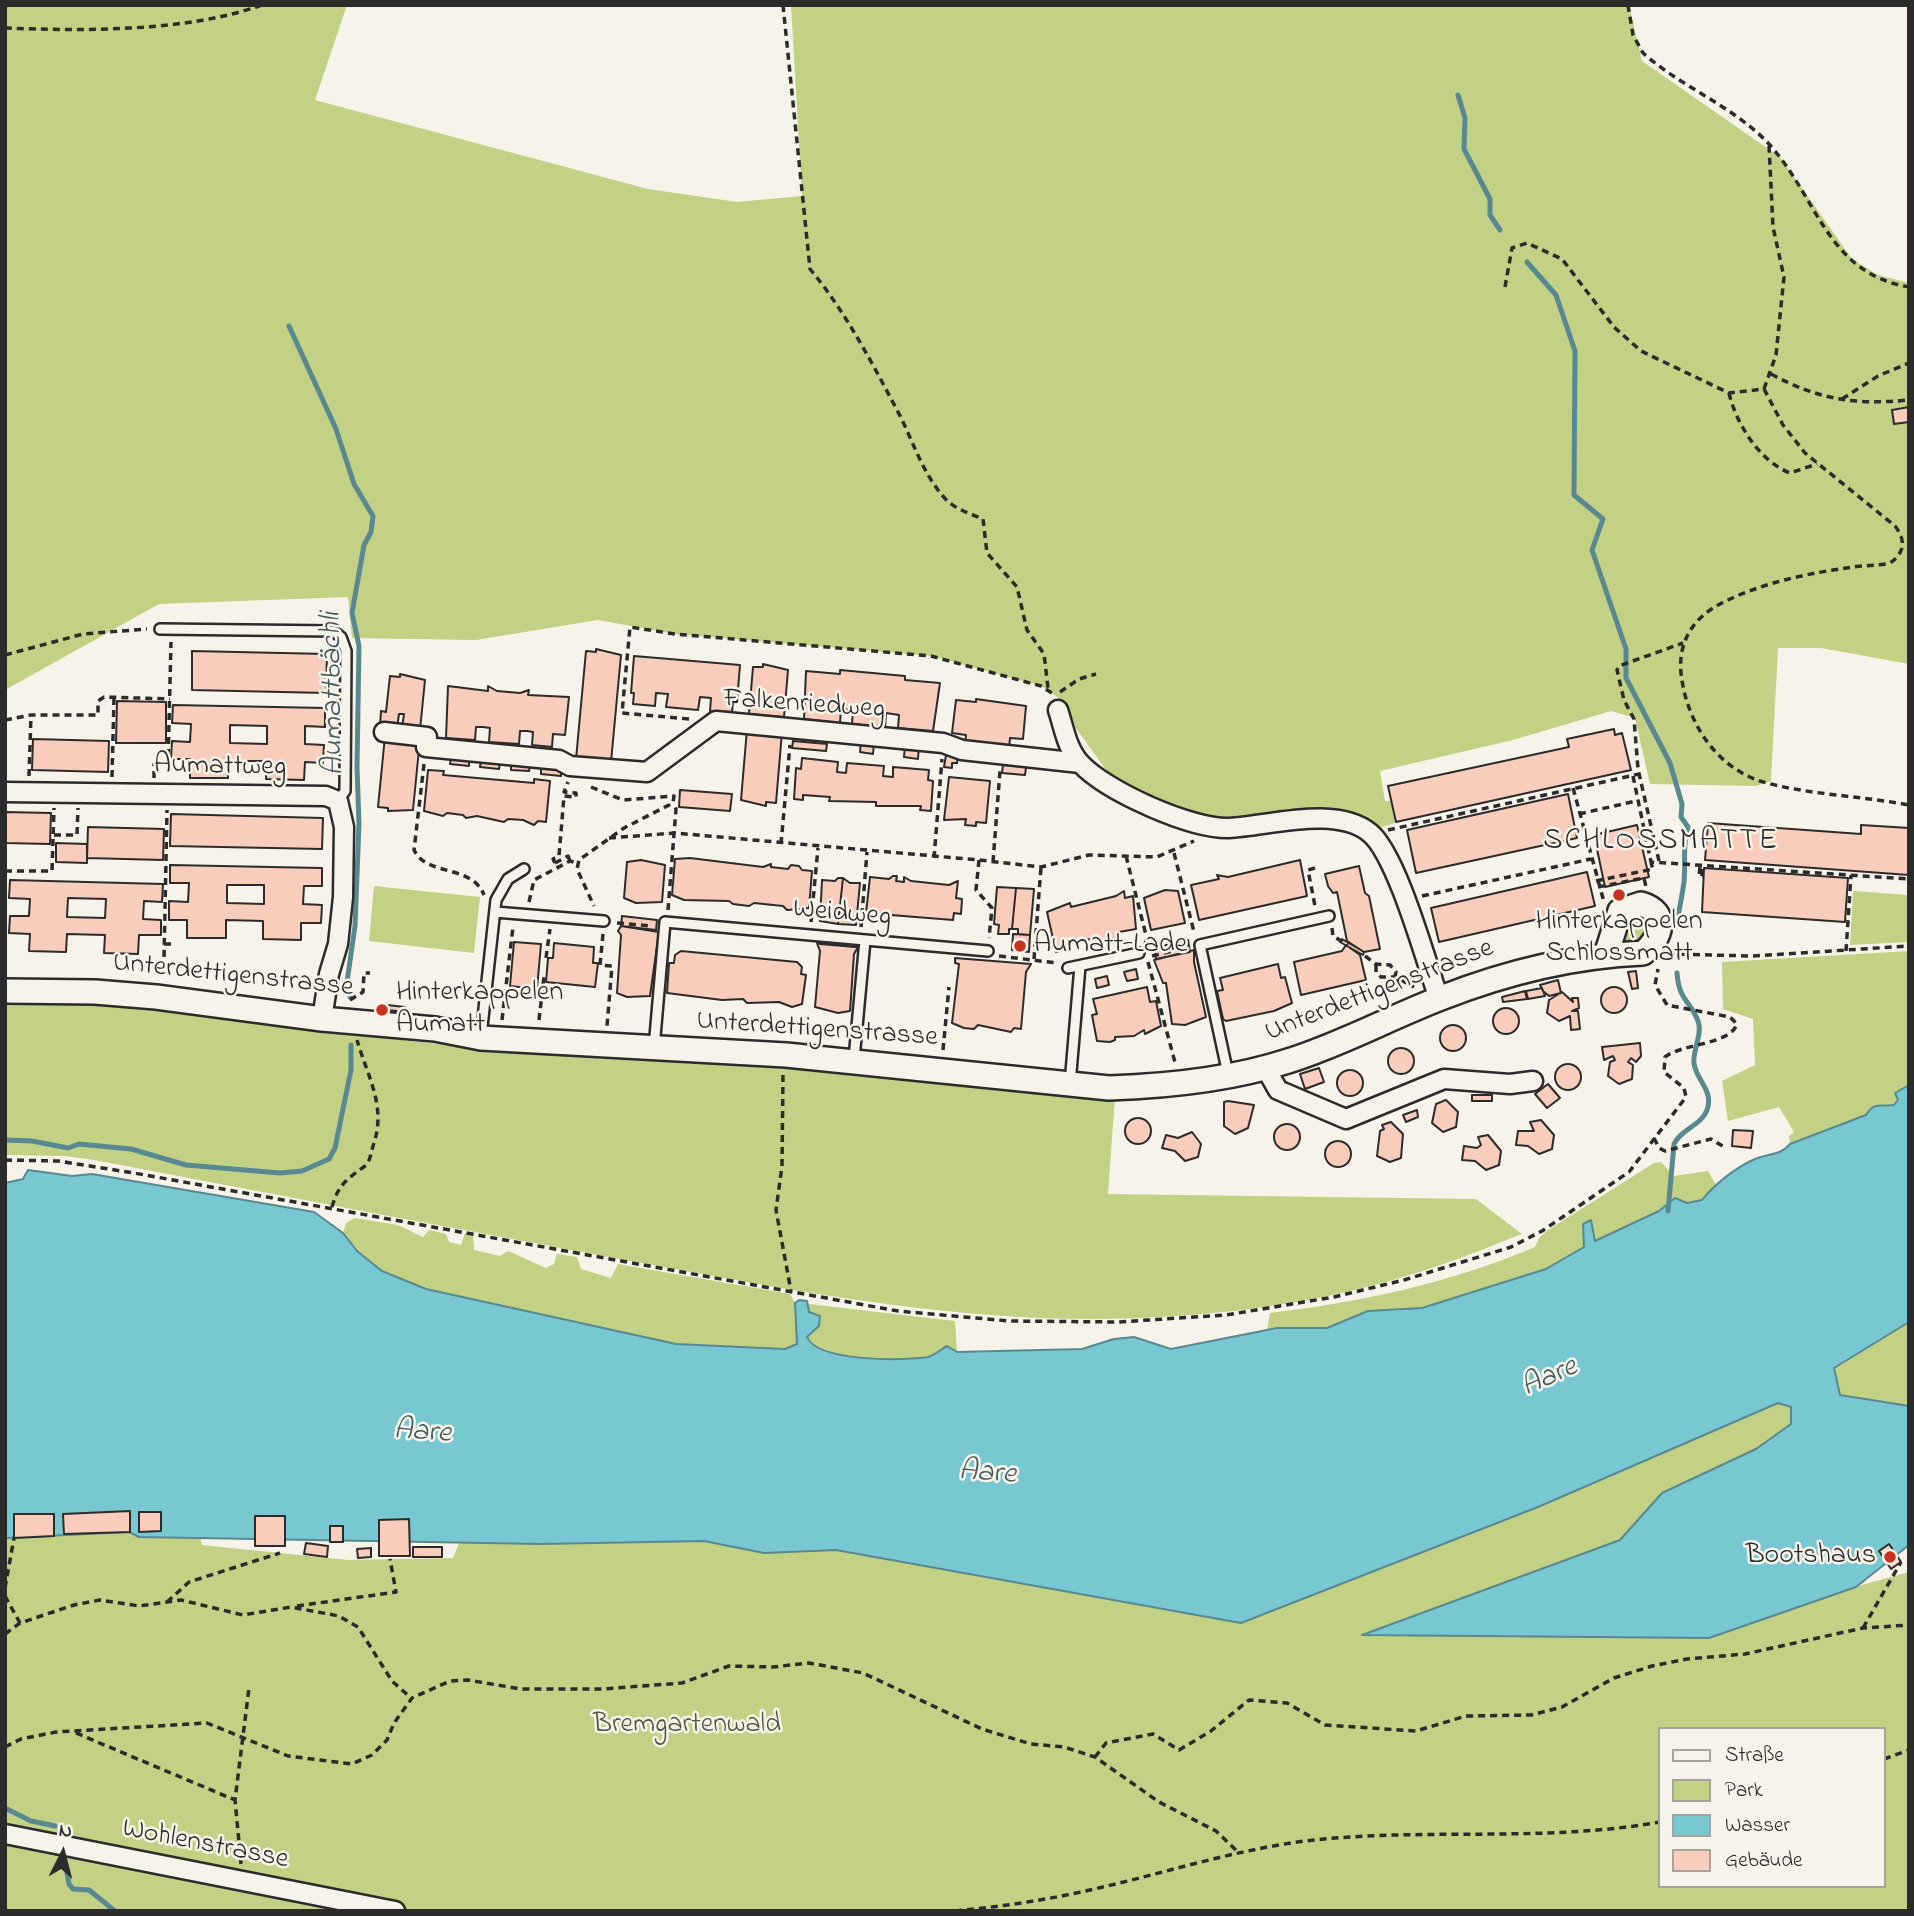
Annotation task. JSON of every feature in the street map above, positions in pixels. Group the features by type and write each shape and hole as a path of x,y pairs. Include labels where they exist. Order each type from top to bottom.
{"street":[{"name":"Falkenriedweg","path":"1057,703 1069,746 1080,763 1114,788 1173,816 1216,827 1326,820 1354,824 1371,834"},
{"name":"Falkenriedweg","path":"384,733 427,737 426,747 559,760 570,766 647,772 716,721 943,743 962,750 1080,763"},
{"name":"Aumattweg","path":"5,792 326,796 338,801"},
{"path":"322,1019 329,974 338,944 343,897 344,827 338,801"},
{"path":"1371,834 1390,863 1439,999"},
{"name":"Unterdettigenstrasse","path":"5,991 106,992 322,1019 482,1031 654,1049 786,1055 1070,1085 1160,1086 1265,1067 1315,1052 1439,999 1537,966 1606,955"},
{"path":"1265,1067 1278,1090 1346,1119 1444,1079 1510,1084 1533,1082"},
{"name":"Wohlenstrasse","path":"5,1834 395,1911"}],"lane":[{"path":"160,629 333,631 341,636 346,651 345,791 338,801"},
{"path":"482,1031 495,912 503,885 524,869"},
{"path":"495,912 604,921"},
{"path":"1228,1075 1199,945 1329,916"},
{"path":"654,1049 665,925"},
{"name":"Weidweg","path":"665,925 988,951"},
{"path":"854,1061 863,940"},
{"path":"1068,968 1143,955"},
{"path":"1070,1085 1080,966"}],"path":[{"path":"5,28 96,29 198,21 262,5"},
{"path":"783,5 810,269 834,298 897,411 924,469 942,495 957,508 983,519 986,553 1017,587 1027,631 1044,654 1048,688 1057,703 1079,679 1096,674"},
{"path":"1628,5 1633,35 1643,53 1769,144 1853,265 1891,284 1909,287"},
{"path":"1764,389 1772,374 1784,277 1773,227 1769,144"},
{"path":"1506,288 1508,261 1516,245 1535,245 1569,264 1614,327 1641,351 1729,393 1764,389"},
{"path":"1840,401 1878,376 1909,363"},
{"path":"1772,374 1803,391 1840,401 1872,404 1909,400"},
{"path":"1659,860 1639,774 1634,719 1617,675 1619,666 1683,643 1703,615 1743,594 1764,586 1855,566 1882,565 1896,559 1903,539 1895,526 1817,464 1793,439 1764,389"},
{"path":"1729,393 1752,443 1763,454 1790,473 1817,464"},
{"path":"716,721 622,713 630,627 675,634 931,656 1048,688"},
{"path":"168,764 171,628"},
{"path":"5,655 83,634 160,629"},
{"path":"1683,643 1683,690 1695,727 1712,748 1736,767 1764,783 1909,804"},
{"path":"111,793 114,698"},
{"path":"5,720 31,715 98,715 100,699 170,699"},
{"path":"29,786 31,715"},
{"path":"781,844 791,729"},
{"path":"993,862 1001,754"},
{"path":"933,858 942,762"},
{"path":"570,766 564,792 576,793 576,797 564,796 559,856 554,859 555,863 568,856 570,861"},
{"path":"1371,834 1639,774"},
{"path":"1596,881 1653,869 1636,801 1633,776"},
{"path":"422,779 414,850 416,855 431,865 461,873 478,884 484,893 484,906 495,912"},
{"path":"582,784 623,800 674,796 676,810 665,925 604,921 600,965 612,966 606,1032"},
{"path":"1573,789 1600,898"},
{"path":"157,966 164,959 168,794"},
{"path":"1579,814 1636,801"},
{"path":"577,863 609,838 673,803"},
{"path":"54,835 77,835 78,804"},
{"path":"5,871 52,871 54,815"},
{"path":"609,838 675,833 1041,867 1089,855 1157,857 1174,852 1216,827"},
{"path":"812,914 818,848"},
{"path":"863,940 867,852"},
{"path":"1174,852 1193,926"},
{"path":"1126,856 1147,935"},
{"path":"1404,900 1591,859"},
{"path":"979,860 976,890 992,908 990,924"},
{"path":"1651,862 1659,860 1909,878"},
{"path":"530,895 534,880 570,861 577,863"},
{"path":"577,863 594,906 581,905"},
{"path":"1034,959 1041,867"},
{"path":"1315,868 1308,870 1318,919"},
{"path":"1846,951 1851,874"},
{"path":"482,1031 501,1026 514,914"},
{"path":"546,958 551,916"},
{"path":"1329,916 1334,936 1348,945"},
{"path":"164,944 173,944"},
{"path":"1177,1070 1143,955 1199,945"},
{"path":"1664,954 1753,956 1909,946"},
{"path":"988,951 994,955 1053,961 1068,968"},
{"path":"1365,956 1376,964 1390,965 1396,972 1395,976"},
{"path":"1376,964 1376,972 1381,977 1395,976 1419,990 1409,994"},
{"path":"5,1160 58,1161 898,1311 1009,1321 1118,1322 1226,1315 1404,1280 1527,1240 1629,1172 1686,1097 1684,1088 1664,1072 1663,1060 1673,1051 1730,1035 1737,1024 1733,1018 1671,1007 1661,999 1654,982 1660,964"},
{"path":"362,992 364,972 370,973"},
{"path":"539,1028 544,977"},
{"path":"943,1056 949,987"},
{"path":"331,1208 336,1191 345,1179 367,1165 380,1128 380,1112 370,1071 352,1021"},
{"path":"786,1055 782,1080 782,1166 776,1210 791,1291"},
{"path":"1654,1138 1661,1149 1669,1151 1711,1139 1724,1147"},
{"path":"5,1588 14,1538"},
{"path":"166,1603 189,1583 280,1553"},
{"path":"5,1634 20,1623 74,1605 100,1600 139,1606 181,1600 243,1615 396,1592 390,1559"},
{"path":"1863,1628 1901,1562"},
{"path":"5,1596 20,1623"},
{"path":"291,1607 340,1616 358,1627 392,1681 412,1698"},
{"path":"1095,1757 1106,1743 1153,1734 1180,1750 1211,1731 1249,1700 1287,1703 1325,1725 1416,1731 1466,1716 1531,1715 1562,1707 1614,1678 1652,1666 1686,1659 1745,1654 1863,1628 1909,1625"},
{"path":"5,1747 21,1739 56,1732 207,1723 288,1756 352,1764 372,1755 387,1740 394,1723 412,1698 450,1681 468,1680 521,1689 602,1689 682,1683 729,1666 773,1667 809,1663 863,1673 982,1729 1031,1744 1064,1747 1095,1757 1159,1802 1216,1831 1238,1852"},
{"path":"243,1880 235,1800 249,1688"},
{"path":"72,1732 235,1800"},
{"path":"1886,1758 1909,1750"},
{"path":"955,1911 1009,1906 1083,1892 1238,1852 1367,1836 1445,1833 1551,1834 1611,1831 1658,1822"}],"green space":[{"path":"5,5 347,5 315,100 648,189 737,202 802,196 791,5 1629,5 1642,61 1780,157 1852,259 1878,275 1909,283 1909,664 1821,648 1778,648 1771,781 1756,786 1650,784 1635,718 1611,711 1513,740 1380,771 1385,801 1391,801 1395,823 1379,828 1359,818 1230,822 1199,819 1125,786 1107,771 1067,716 1065,702 1041,686 931,656 675,634 598,620 476,640 352,638 348,597 159,604 5,690"},
{"path":"374,886 480,897 474,953 369,941"},
{"path":"1853,891 1909,895 1909,942 1850,945"},
{"path":"1639,915 1646,920 1646,935 1630,945 1621,946 1628,920"},
{"name":"Bremgartenwald","path":"1909,951 1909,1545 1858,1586 1909,1572 1909,1911 5,1911 5,1183 23,1179 28,1170 72,1176 92,1174 314,1212 343,1232 346,1223 355,1218 398,1225 423,1237 429,1230 446,1234 449,1242 461,1245 465,1233 473,1234 474,1250 500,1256 508,1251 546,1268 554,1264 557,1254 577,1257 581,1269 611,1278 618,1264 790,1294 795,1303 799,1300 809,1304 955,1321 957,1352 1082,1349 1114,1339 1134,1337 1171,1349 1267,1331 1270,1313 1372,1297 1438,1281 1503,1260 1535,1247 1539,1238 1548,1230 1654,1163 1661,1162 1674,1176 1708,1171 1716,1185 1755,1159 1783,1153 1790,1144 1789,1136 1794,1132 1779,1107 1728,1121 1722,1081 1755,1065 1753,1019 1723,1009 1722,962","holes":["200,1537 459,1542 453,1558 348,1560 202,1545"]},
{"path":"90,1002 168,1008 340,1033 474,1048 788,1063 1115,1097 1108,1194 1476,1199 1522,1234 1413,1274 1296,1302 1176,1316 1037,1318 899,1306 830,1296 94,1160 65,1156 5,1155 5,1003"}],"water":[{"name":"Aare","path":"1909,1085 1909,1322 1834,1368 1840,1395 1909,1406 1909,1545 1856,1587 1709,1638 1362,1635 1620,1540 1662,1493 1756,1449 1791,1424 1791,1407 1778,1403 1538,1507 1241,1623 836,1550 764,1553 704,1541 541,1544 139,1537 129,1532 5,1538 5,1183 23,1179 28,1170 72,1176 92,1174 314,1212 343,1233 357,1251 382,1271 426,1289 676,1344 785,1349 797,1344 795,1303 799,1300 807,1301 809,1312 820,1316 819,1326 807,1337 814,1345 827,1351 862,1358 928,1357 947,1346 957,1352 1082,1349 1114,1339 1134,1337 1171,1349 1277,1328 1327,1328 1368,1311 1422,1308 1546,1269 1584,1247 1583,1224 1591,1220 1595,1241 1659,1211 1675,1198 1687,1203 1702,1200 1726,1177 1748,1162 1866,1115 1875,1106 1894,1105 1898,1100 1895,1093"}],"building":[{"path":"1909,407 1909,422 1894,424 1892,410"},
{"path":"596,649 621,655 611,762 576,759 586,651 596,652"},
{"path":"192,651 327,654 326,693 192,690"},
{"path":"634,656 740,665 737,702 733,702 732,712 710,711 711,698 700,697 698,710 666,707 668,694 656,693 655,706 633,704 634,693 631,693"},
{"path":"763,664 788,670 784,717 749,714 753,667 763,667"},
{"path":"840,670 905,676 905,680 940,683 933,731 898,728 899,715 886,713 885,727 852,724 853,710 841,709 840,723 804,719 806,671 840,674"},
{"path":"400,674 425,680 420,730 402,728 404,714 399,714 397,728 380,726 381,711 386,712 390,676 400,677"},
{"path":"448,686 488,691 488,686 497,691 520,693 529,690 528,695 569,697 565,735 553,734 552,747 532,745 533,732 527,731 520,731 519,744 489,742 490,728 483,727 476,727 475,740 446,738"},
{"path":"976,699 1026,706 1023,739 1010,738 1009,749 965,744 966,735 952,733 956,700 976,702"},
{"path":"117,701 166,702 166,743 116,743"},
{"path":"173,705 325,708 325,727 305,726 305,744 324,745 323,763 305,762 304,780 266,779 266,761 228,761 228,778 190,778 190,759 171,759 172,741 190,742 191,724 172,723","holes":["230,725 267,726 267,744 230,743"]},
{"path":"747,729 782,732 776,803 766,802 766,806 741,800"},
{"path":"1614,729 1615,735 1622,733 1631,770 1396,822 1388,786 1569,747 1567,739"},
{"path":"385,736 420,739 413,810 388,811 388,808 378,807"},
{"path":"33,739 109,741 108,772 32,770"},
{"path":"793,741 827,744 826,751 792,748"},
{"path":"861,741 874,743 873,754 860,752"},
{"path":"905,745 919,746 918,759 904,757"},
{"path":"946,755 958,756 957,763 952,763 952,768 944,767"},
{"path":"451,758 469,759 469,766 450,764"},
{"path":"802,758 838,762 837,772 846,773 847,763 884,766 883,776 893,777 893,767 929,770 928,780 933,781 931,811 920,810 921,806 876,806 876,802 829,801 830,797 803,795 803,800 794,799 796,768 801,769"},
{"path":"481,761 500,762 499,769 480,767"},
{"path":"511,763 530,765 529,771 511,770"},
{"path":"1003,765 1026,767 1025,775 1002,773"},
{"path":"541,768 561,770 561,776 541,774"},
{"path":"428,770 444,771 443,775 534,783 534,779 550,781 546,822 538,821 534,825 523,820 508,819 504,822 447,813 443,816 424,811"},
{"path":"949,777 990,781 986,823 976,822 976,826 965,825 966,819 944,820"},
{"path":"680,790 732,794 730,811 679,807"},
{"path":"1568,794 1577,838 1416,873 1407,830"},
{"path":"5,812 51,813 50,844 5,843"},
{"path":"171,814 323,818 322,849 170,846"},
{"path":"1708,823 1861,834 1861,825 1909,828 1909,875 1705,860"},
{"path":"1637,825 1649,877 1605,887 1594,835"},
{"path":"88,827 164,829 163,860 87,858"},
{"path":"56,843 87,844 87,863 56,862"},
{"path":"690,858 763,867 771,864 771,867 788,869 791,865 812,871 809,908 787,910 783,906 684,900 672,895 675,859"},
{"path":"641,860 665,865 662,902 636,903 624,898 627,862"},
{"path":"1300,860 1307,896 1199,920 1191,885 1219,879 1217,875 1228,877"},
{"path":"170,865 322,868 322,886 304,886 303,904 322,905 321,923 301,923 301,940 263,939 263,921 226,920 226,938 187,938 187,920 169,920 169,901 188,902 189,883 170,883","holes":["227,885 264,885 264,904 227,903"]},
{"path":"1359,866 1365,893 1369,896 1380,949 1364,952 1347,941 1337,892 1333,893 1328,886 1325,874"},
{"path":"1704,868 1848,878 1845,922 1702,912"},
{"path":"1587,872 1595,906 1439,942 1431,908"},
{"path":"897,876 896,881 904,882 904,877 911,881 949,885 958,881 956,898 962,899 961,914 954,913 953,920 866,913 870,877 889,879"},
{"path":"843,878 838,924 820,921 822,880 835,881"},
{"path":"843,878 850,883 860,883 856,925 838,924"},
{"path":"10,880 163,884 162,902 144,901 143,919 161,920 161,935 139,935 138,954 104,953 105,935 67,934 66,952 29,951 30,934 9,933 10,916 29,916 30,899 9,898","holes":["68,898 106,899 105,918 67,917"]},
{"path":"997,887 1016,888 1012,929 1009,929 1009,934 998,934 999,925 994,924"},
{"path":"1016,888 1034,889 1030,935 1018,934 1018,929 1012,929"},
{"path":"1165,890 1178,891 1185,923 1151,930 1144,898"},
{"path":"1124,891 1125,898 1133,896 1136,929 1119,932 1117,938 1096,938 1066,944 1063,950 1056,952 1047,912 1070,903 1071,907 1116,896"},
{"path":"622,916 657,920 656,930 621,926"},
{"path":"621,926 659,932 650,996 627,997 617,993 621,935 618,931"},
{"path":"822,933 856,936 855,947 820,944"},
{"path":"1013,934 1030,935 1029,952 1012,950"},
{"path":"1342,939 1364,952 1363,955 1340,942"},
{"path":"1188,940 1190,952 1156,959 1154,948"},
{"path":"514,942 541,944 537,989 510,986"},
{"path":"554,943 594,947 593,963 598,963 595,987 546,982 548,958 553,958"},
{"path":"817,943 858,947 854,954 850,1011 838,1013 815,1007 820,951"},
{"path":"1346,945 1360,955 1366,980 1301,995 1294,962 1342,951"},
{"path":"1194,950 1194,962 1206,1017 1185,1025 1172,1024 1166,983 1163,983 1154,960"},
{"path":"681,951 797,962 802,967 801,974 806,975 802,1004 792,1007 779,1002 747,1003 743,999 722,1000 667,993 669,963 674,963 675,955"},
{"path":"955,958 1031,964 1026,972 1021,1029 1014,1028 1011,1032 978,1025 974,1029 952,1023 959,964 955,963"},
{"path":"1278,964 1281,978 1285,977 1292,1003 1274,1011 1226,1021 1223,1019 1217,991 1223,990 1220,978"},
{"path":"1136,969 1138,979 1127,981 1124,972"},
{"path":"1636,971 1638,988 1632,989 1628,972"},
{"path":"1107,976 1109,985 1097,988 1095,979"},
{"path":"1558,980 1561,993 1549,996 1540,985"},
{"path":"1147,987 1150,1002 1156,1001 1161,1026 1145,1034 1144,1030 1134,1036 1115,1037 1115,1040 1110,1042 1097,1041 1092,1015 1097,1014 1093,999"},
{"path":"1614,987 1623,991 1627,1000 1623,1009 1614,1013 1605,1009 1601,1000 1605,991"},
{"path":"1542,988 1545,996 1528,999 1526,991"},
{"path":"1525,991 1527,999 1503,1002 1502,997"},
{"path":"1562,992 1573,1002 1572,998 1578,998 1579,1008 1572,1011 1578,1011 1580,1029 1571,1030 1570,1016 1559,1021 1547,1013 1549,1000"},
{"path":"387,1005 405,1007 405,1012 387,1010"},
{"path":"1506,1008 1515,1012 1519,1021 1515,1030 1506,1034 1497,1030 1493,1021 1497,1012"},
{"path":"1453,1025 1462,1029 1466,1038 1462,1047 1453,1051 1444,1047 1440,1038 1444,1029"},
{"path":"1640,1043 1641,1056 1636,1062 1631,1058 1628,1062 1633,1065 1632,1079 1619,1084 1608,1076 1610,1062 1615,1060 1613,1056 1604,1060 1602,1047"},
{"path":"1401,1048 1410,1052 1414,1061 1410,1070 1401,1074 1392,1070 1388,1061 1392,1052"},
{"path":"1568,1064 1577,1068 1581,1077 1577,1086 1568,1090 1559,1086 1555,1077 1559,1068"},
{"path":"1319,1068 1324,1082 1305,1089 1300,1074"},
{"path":"1350,1070 1359,1074 1363,1083 1359,1092 1350,1096 1341,1092 1337,1083 1341,1074"},
{"path":"1548,1084 1560,1098 1547,1108 1535,1094"},
{"path":"1472,1095 1492,1095 1492,1101 1472,1101"},
{"path":"1446,1100 1458,1112 1456,1127 1443,1132 1432,1123 1436,1104"},
{"path":"1224,1102 1254,1105 1248,1128 1235,1134 1224,1126"},
{"path":"1417,1110 1418,1117 1406,1122 1403,1115"},
{"path":"1138,1118 1147,1122 1151,1131 1147,1140 1138,1144 1129,1140 1125,1131 1129,1122"},
{"path":"1541,1120 1554,1135 1552,1149 1539,1154 1528,1146 1516,1145 1518,1131 1534,1131 1530,1122"},
{"path":"1391,1122 1403,1134 1401,1158 1390,1162 1377,1156 1380,1131 1384,1129 1382,1125"},
{"path":"1287,1124 1296,1128 1300,1137 1296,1146 1287,1150 1278,1146 1274,1137 1278,1128"},
{"path":"1733,1130 1753,1131 1751,1148 1732,1146"},
{"path":"1192,1132 1201,1144 1198,1157 1185,1161 1175,1151 1162,1148 1166,1135 1178,1138"},
{"path":"1488,1135 1501,1151 1499,1165 1486,1170 1475,1161 1462,1160 1464,1146 1477,1148 1481,1145 1478,1137"},
{"path":"1338,1141 1347,1145 1351,1154 1347,1163 1338,1167 1329,1163 1325,1154 1329,1145"},
{"path":"130,1511 130,1532 64,1534 63,1514"},
{"path":"139,1512 161,1512 161,1531 139,1532"},
{"path":"14,1514 54,1514 54,1536 14,1538"},
{"path":"255,1516 285,1516 285,1546 255,1546"},
{"path":"409,1519 410,1556 379,1556 379,1520"},
{"path":"330,1526 343,1526 343,1542 330,1542"},
{"path":"306,1543 328,1546 327,1557 304,1554"},
{"name":"Bootshaus","path":"1889,1544 1901,1562 1891,1569 1879,1551"},
{"path":"413,1547 442,1547 442,1557 413,1557"},
{"path":"371,1548 371,1557 358,1558 357,1549"}],"waterway":[{"path":"1458,95 1465,118 1464,149 1490,199 1490,215 1500,230"},
{"path":"1527,262 1556,295 1575,351 1574,495 1603,519 1592,550 1626,649 1626,678 1670,763 1682,804 1681,817 1688,827 1684,882 1676,927"},
{"name":"Aumattbächli","path":"289,326 336,429 354,484 373,516 371,532 364,545 352,613 359,646 359,824 355,926 347,982 350,997"},
{"path":"1668,1211 1674,1144 1681,1134 1701,1120 1709,1103 1694,1064 1698,1021 1682,995 1677,973"},
{"name":"Aumattbächli","path":"5,1140 32,1141 68,1148 79,1144 131,1149 186,1165 280,1173 302,1171 329,1159 335,1148 351,1070 351,1045"},
{"path":"5,1808 31,1821 55,1826"},
{"path":"67,1873 73,1889 89,1890 115,1911"}],"place":[{"name":"Hinterkappelen Schlossmatt","path":"1619,895"},
{"name":"Aumatt-Lade","path":"1020,946"},
{"name":"Hinterkappelen Aumatt","path":"382,1010"},
{"name":"Bootshaus","path":"1890,1557"}],"district":[{"name":"SCHLOSSMATTE","path":"1661,843"}]}
